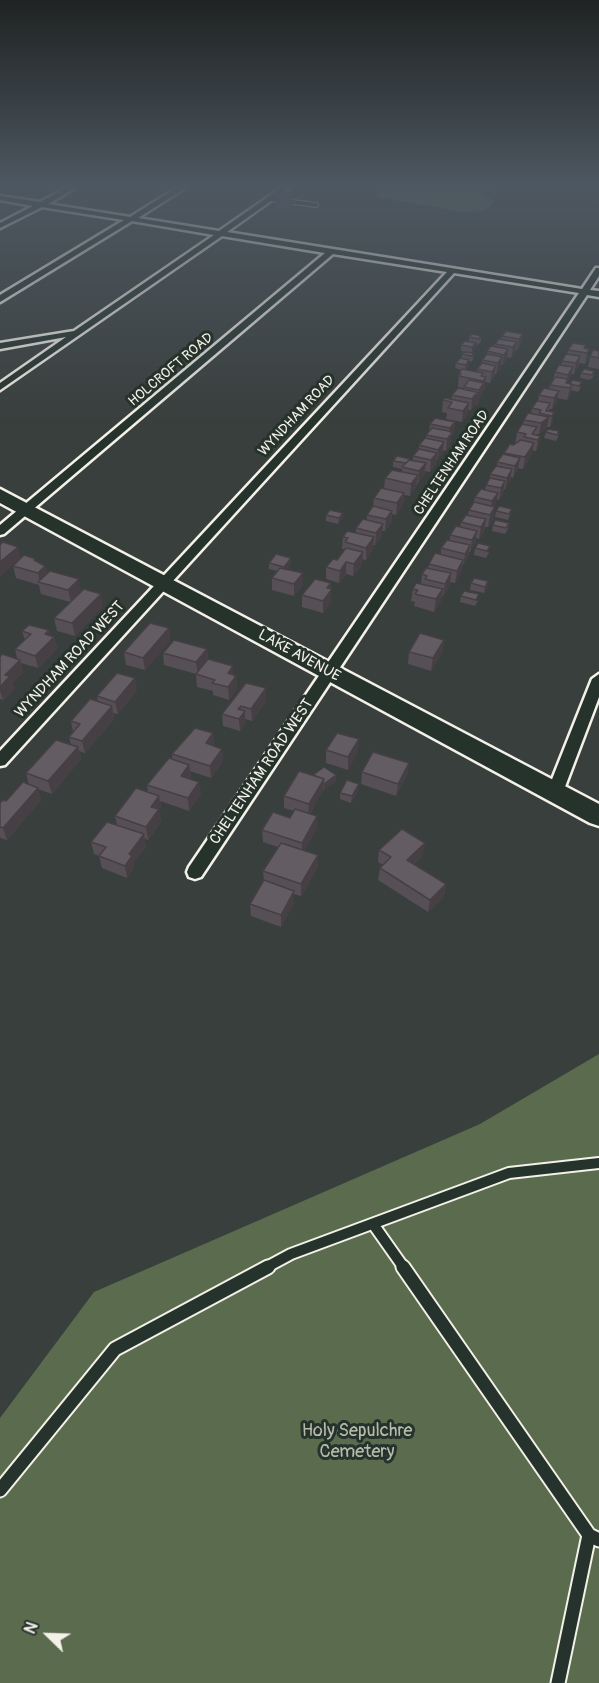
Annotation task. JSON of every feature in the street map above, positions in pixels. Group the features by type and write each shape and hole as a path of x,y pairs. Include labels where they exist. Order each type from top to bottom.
{"main road":[{"name":"LAKE AVENUE","path":"0,495 599,816"}],"street":[{"path":"0,299 53,267"},
{"path":"0,387 172,267"},
{"name":"HOLCROFT ROAD","path":"0,531 314,267"},
{"path":"425,267 599,294"},
{"name":"CHELTENHAM ROAD","path":"329,672 599,270"},
{"name":"WYNDHAM ROAD","path":"164,582 452,271"},
{"path":"0,346 78,331"},
{"path":"22,343 48,353"},
{"name":"WYNDHAM ROAD WEST","path":"0,761 164,582"},
{"name":"CHELTENHAM ROAD WEST","path":"195,872 329,672"},
{"path":"555,792 599,679"}],"lane":[{"path":"0,1490 115,1349 291,1254 509,1173 599,1163"},
{"path":"373,1224 594,1537 558,1683"}],"green space":[{"name":"Holy Sepulchre Cemetery","path":"599,1054 599,1683 0,1683 0,1418 94,1292 480,1124"}],"building":[{"path":"506,331 523,334 519,339 502,336"},
{"path":"472,334 481,336 479,339 469,337"},
{"path":"499,339 517,342 513,347 495,344"},
{"path":"465,341 476,343 472,347 461,345"},
{"path":"573,343 586,345 584,348 589,349 587,353 568,350"},
{"path":"491,346 508,349 504,355 487,351"},
{"path":"593,350 599,351 599,358 590,356"},
{"path":"464,352 474,353 472,356 462,354"},
{"path":"487,354 502,357 498,363 482,360"},
{"path":"566,354 580,356 576,363 562,361"},
{"path":"460,358 469,360 466,365 456,363"},
{"path":"482,363 496,366 492,372 477,369"},
{"path":"559,365 573,367 568,375 555,372"},
{"path":"462,369 483,373 481,376 486,377 483,381 459,376"},
{"path":"584,369 594,371 592,375 581,373"},
{"path":"555,377 568,379 566,383 572,384 570,388 550,385"},
{"path":"469,380 484,383 479,390 464,387"},
{"path":"572,380 582,382 579,386 570,384"},
{"path":"458,388 480,393 472,399 452,395"},
{"path":"544,388 559,391 554,398 539,395"},
{"path":"445,398 469,403 463,411 448,408 452,402 443,400"},
{"path":"537,401 550,403 546,411 554,412 552,416 539,413 541,410 532,408"},
{"path":"528,413 549,417 541,423 524,420"},
{"path":"435,418 455,422 450,428 430,424"},
{"path":"522,424 537,427 532,434 540,436 538,440 524,437 526,434 517,432"},
{"path":"432,428 452,433 447,439 426,435"},
{"path":"548,429 559,431 557,435 546,432"},
{"path":"425,438 444,442 438,450 419,445"},
{"path":"521,440 534,443 525,457 504,453 510,444 513,445"},
{"path":"419,449 437,453 431,460 413,456"},
{"path":"503,454 520,458 515,466 497,462"},
{"path":"397,456 410,459 406,463 393,461"},
{"path":"409,460 426,463 419,471 402,467"},
{"path":"496,466 512,469 507,478 490,474"},
{"path":"392,470 418,475 411,484 385,478"},
{"path":"490,478 505,481 501,488 486,485"},
{"path":"381,488 404,493 397,503 374,498"},
{"path":"481,489 498,493 492,501 475,497"},
{"path":"474,502 495,507 490,515 469,510"},
{"path":"373,506 392,511 386,519 367,515"},
{"path":"499,506 512,509 509,514 496,511"},
{"path":"330,510 343,513 339,518 326,515"},
{"path":"466,515 486,519 481,527 461,522"},
{"path":"363,519 383,524 376,533 356,528"},
{"path":"495,520 509,523 506,528 493,525"},
{"path":"456,526 477,531 472,540 450,535"},
{"path":"347,531 374,537 366,548 345,542 348,538 343,537"},
{"path":"447,540 470,545 465,554 441,548"},
{"path":"3,542 18,547 0,562 0,545"},
{"path":"478,543 490,546 487,551 475,548"},
{"path":"346,548 363,552 354,564 346,562 340,571 326,567 333,559 337,560"},
{"path":"435,553 463,560 457,571 429,564"},
{"path":"276,554 291,558 284,567 269,563"},
{"path":"24,555 36,559 34,560 45,566 38,573 13,566"},
{"path":"280,568 303,573 294,584 272,578"},
{"path":"426,568 451,573 445,584 425,579 427,576 422,574"},
{"path":"50,571 79,579 68,590 38,582"},
{"path":"474,578 488,581 485,587 471,583"},
{"path":"315,579 331,583 327,588 332,589 323,601 302,595"},
{"path":"416,583 443,589 436,599 415,594 418,590 413,589"},
{"path":"84,589 101,594 72,623 54,618"},
{"path":"464,591 479,594 476,600 461,596"},
{"path":"150,623 169,628 143,658 124,652"},
{"path":"29,625 49,630 45,634 54,637 35,656 15,649 31,634 22,631"},
{"path":"420,633 444,640 433,658 409,652"},
{"path":"174,640 207,649 196,662 163,653"},
{"path":"2,654 20,660 5,675 10,676 0,687 0,657"},
{"path":"208,659 233,666 228,673 236,676 228,687 212,683 215,680 196,674"},
{"path":"117,673 135,678 115,702 97,696"},
{"path":"246,683 266,688 251,709 241,706 238,709 245,711 239,719 222,714"},
{"path":"90,699 112,706 82,741 69,737 80,724 71,721"},
{"path":"195,728 213,733 206,743 222,749 210,766 172,754"},
{"path":"337,733 359,739 348,757 326,750"},
{"path":"56,740 78,747 48,781 26,773"},
{"path":"373,752 409,763 398,784 362,772"},
{"path":"169,758 189,765 181,776 199,782 188,798 147,785"},
{"path":"324,767 336,775 324,784 324,779 313,775"},
{"path":"299,771 324,779 309,804 284,796"},
{"path":"347,780 359,784 352,796 340,793"},
{"path":"23,782 38,788 3,828 0,827 0,803 3,800 6,801"},
{"path":"136,788 159,796 151,807 159,809 146,827 115,816"},
{"path":"295,809 317,816 302,843 262,830 273,812 290,818"},
{"path":"107,822 144,834 129,854 132,856 125,866 99,856 106,847 91,842"},
{"path":"402,829 425,843 407,860 446,884 430,900 380,868 391,857 379,850"},
{"path":"281,843 318,855 301,884 263,871"},
{"path":"264,880 294,891 281,915 250,904"}]}
